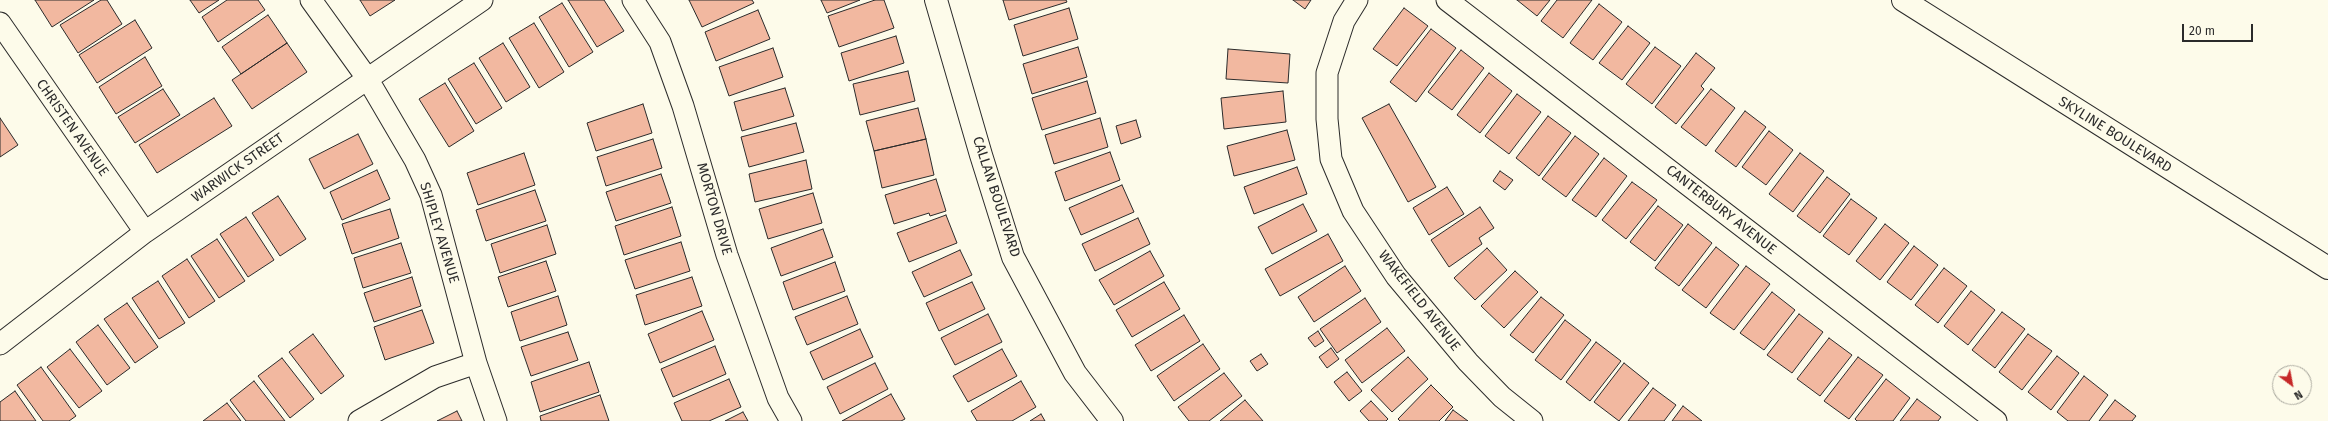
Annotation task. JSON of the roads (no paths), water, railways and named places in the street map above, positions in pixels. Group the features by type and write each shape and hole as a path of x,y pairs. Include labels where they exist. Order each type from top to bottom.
{"main road":[{"name":"CALLAN BOULEVARD","path":"936,0 981,155 1013,257 1075,373 1112,421"},
{"name":"SKYLINE BOULEVARD","path":"1903,0 2328,268"}],"street":[{"name":"SHIPLEY AVENUE","path":"311,0 367,78 415,160 431,195 476,363 496,421"},
{"name":"WARWICK STREET","path":"0,344 145,232 482,0"},
{"name":"MORTON DRIVE","path":"633,0 660,42 683,106 727,255 778,398 791,421"},
{"name":"WAKEFIELD AVENUE","path":"1356,0 1344,21 1327,73 1327,119 1331,159 1353,211 1396,276 1468,362 1502,397 1532,421"},
{"name":"CANTERBURY AVENUE","path":"1447,0 1996,421"},
{"name":"CHRISTEN AVENUE","path":"0,23 145,232"},
{"path":"359,421 435,377 476,363"}]}
